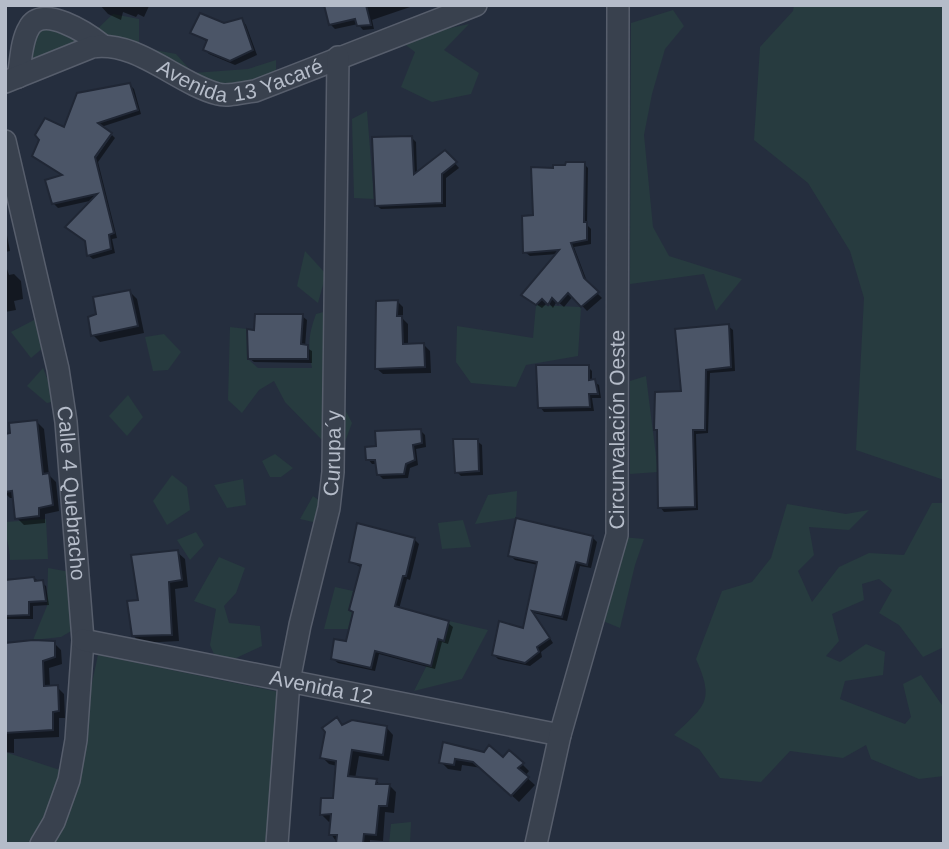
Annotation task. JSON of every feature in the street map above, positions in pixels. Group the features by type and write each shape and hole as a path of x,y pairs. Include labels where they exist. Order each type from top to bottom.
{"street":[{"name":"Avenida 13 Yacaré","path":"12,80 26,35 32,23 38,19 57,20 90,35 102,45 128,50 220,95 255,91 476,5"},
{"name":"Circunvalación Oeste","path":"536,844 560,735 617,535 618,5"},
{"path":"12,80 102,45"},
{"name":"Curupa´y","path":"277,844 289,681 329,508 333,472 338,57"},
{"name":"Calle 4 Quebracho","path":"5,141 58,369 66,422 83,640 76,740 69,780 54,822 41,844"},
{"name":"Avenida 12","path":"83,640 560,735"}],"green space":[{"path":"794,5 944,5 944,480 856,450 864,298 850,251 808,183 754,140 760,47 793,11"},
{"path":"673,10 684,26 665,49 644,135 653,227 669,256 742,279 716,311 704,274 630,284 631,23"},
{"path":"113,14 139,19 139,47 176,54 193,73 248,69 276,60 276,75 238,86 218,87 113,41 30,62 13,53 51,19 93,33"},
{"path":"469,24 444,50 479,73 471,94 432,102 401,87 415,52 398,39"},
{"path":"367,111 374,199 354,198 352,119"},
{"path":"305,251 326,274 318,303 297,286"},
{"path":"536,305 581,307 578,356 526,365 516,387 471,383 456,362 457,326 533,338"},
{"path":"327,311 324,368 352,423 343,447 321,439 285,402 274,381 259,390 242,413 228,400 230,327 247,329 248,359 258,368 312,368 309,347 311,329 316,314"},
{"path":"34,320 44,347 31,358 11,332"},
{"path":"164,334 181,352 168,370 153,371 145,337"},
{"path":"43,368 56,401 47,403 27,386"},
{"path":"646,376 658,472 630,474 630,381"},
{"path":"128,395 143,417 127,436 109,416"},
{"path":"275,454 293,468 281,477 270,477 262,461"},
{"path":"172,475 187,487 190,510 167,525 153,501"},
{"path":"243,479 246,505 227,508 214,485"},
{"path":"517,491 516,518 475,524 488,495"},
{"path":"313,496 327,506 313,522 300,519"},
{"path":"932,503 944,503 944,647 923,657 899,625 879,613 892,590 879,579 862,584 864,600 832,614 839,641 826,656 840,662 866,644 885,652 883,675 845,681 840,699 905,724 911,717 903,684 921,675 944,708 944,776 919,779 871,759 866,745 843,758 790,751 761,782 720,778 699,749 674,735 704,702 705,685 696,659 722,591 752,582 771,558 787,504 846,514 869,510 849,530 809,527 814,555 798,571 812,602 839,567 869,553 904,555"},
{"path":"46,519 48,559 10,560 5,522"},
{"path":"463,520 471,547 442,549 438,523"},
{"path":"196,532 204,545 190,560 177,540"},
{"path":"622,537 644,539 620,628 603,621"},
{"path":"219,557 245,568 236,593 224,606 229,623 260,626 262,646 219,666 210,645 216,609 194,601"},
{"path":"48,568 81,574 78,627 61,637 33,640 47,606"},
{"path":"335,587 353,591 349,610 360,614 358,623 349,629 324,629"},
{"path":"449,621 488,630 462,679 414,691"},
{"path":"98,655 284,693 272,844 44,844 65,808"},
{"path":"5,752 63,771 33,844 5,844"},
{"path":"411,822 410,844 389,844 391,824"}],"building":[{"path":"324,5 366,5 371,25 357,26 355,19 329,25"},
{"path":"200,13 224,23 242,18 253,50 230,61 203,50 207,40 190,33"},
{"path":"130,83 138,110 98,123 112,133 95,157 114,233 109,235 111,249 87,256 85,241 65,227 97,194 52,204 45,180 62,175 32,156 39,140 35,135 45,118 64,127 77,93"},
{"path":"412,136 414,174 445,150 457,162 442,174 442,203 375,206 372,137"},
{"path":"566,162 585,162 584,222 587,222 587,240 571,243 584,278 599,292 581,307 568,293 558,304 552,298 548,305 542,299 536,305 521,295 559,250 523,253 522,216 533,215 531,167 553,168 553,165 565,165"},
{"path":"130,290 138,326 91,336 88,317 96,314 93,297"},
{"path":"398,300 397,316 402,316 403,344 424,343 425,367 375,369 376,301"},
{"path":"255,314 303,314 301,344 308,345 308,359 248,359 247,329 254,330"},
{"path":"729,324 731,367 706,370 705,430 693,430 695,507 658,508 655,392 681,391 675,329"},
{"path":"536,365 589,365 589,380 595,379 598,394 589,394 590,407 538,408"},
{"path":"37,420 43,474 49,473 53,505 39,508 39,516 15,519 12,491 5,492 5,434 10,433 9,423"},
{"path":"421,429 422,443 413,445 415,460 406,464 404,474 377,475 375,460 366,460 365,447 376,446 375,431"},
{"path":"453,439 478,439 479,471 455,473"},
{"path":"516,518 593,536 587,565 576,562 562,617 532,611 550,638 537,647 539,652 525,663 492,655 499,621 523,628 537,562 508,556"},
{"path":"357,523 415,538 395,606 449,621 444,641 438,639 431,666 375,651 371,668 331,659 334,639 346,641 353,612 349,610 361,565 349,562"},
{"path":"178,550 182,580 169,582 172,635 132,636 127,601 138,600 131,555"},
{"path":"34,577 35,581 43,580 46,601 29,602 29,615 5,616 5,580"},
{"path":"55,641 55,657 43,661 44,686 58,685 59,711 53,712 53,730 5,733 5,643"},
{"path":"337,717 342,725 352,720 387,726 383,755 352,750 348,776 377,779 376,784 390,784 387,806 379,806 376,835 364,834 363,844 336,844 337,835 329,835 331,814 320,815 321,798 333,798 336,761 320,758 325,732 322,728"},
{"path":"443,742 484,752 489,745 503,757 509,750 524,763 518,768 529,777 511,796 473,762 455,759 454,765 439,763"}]}
